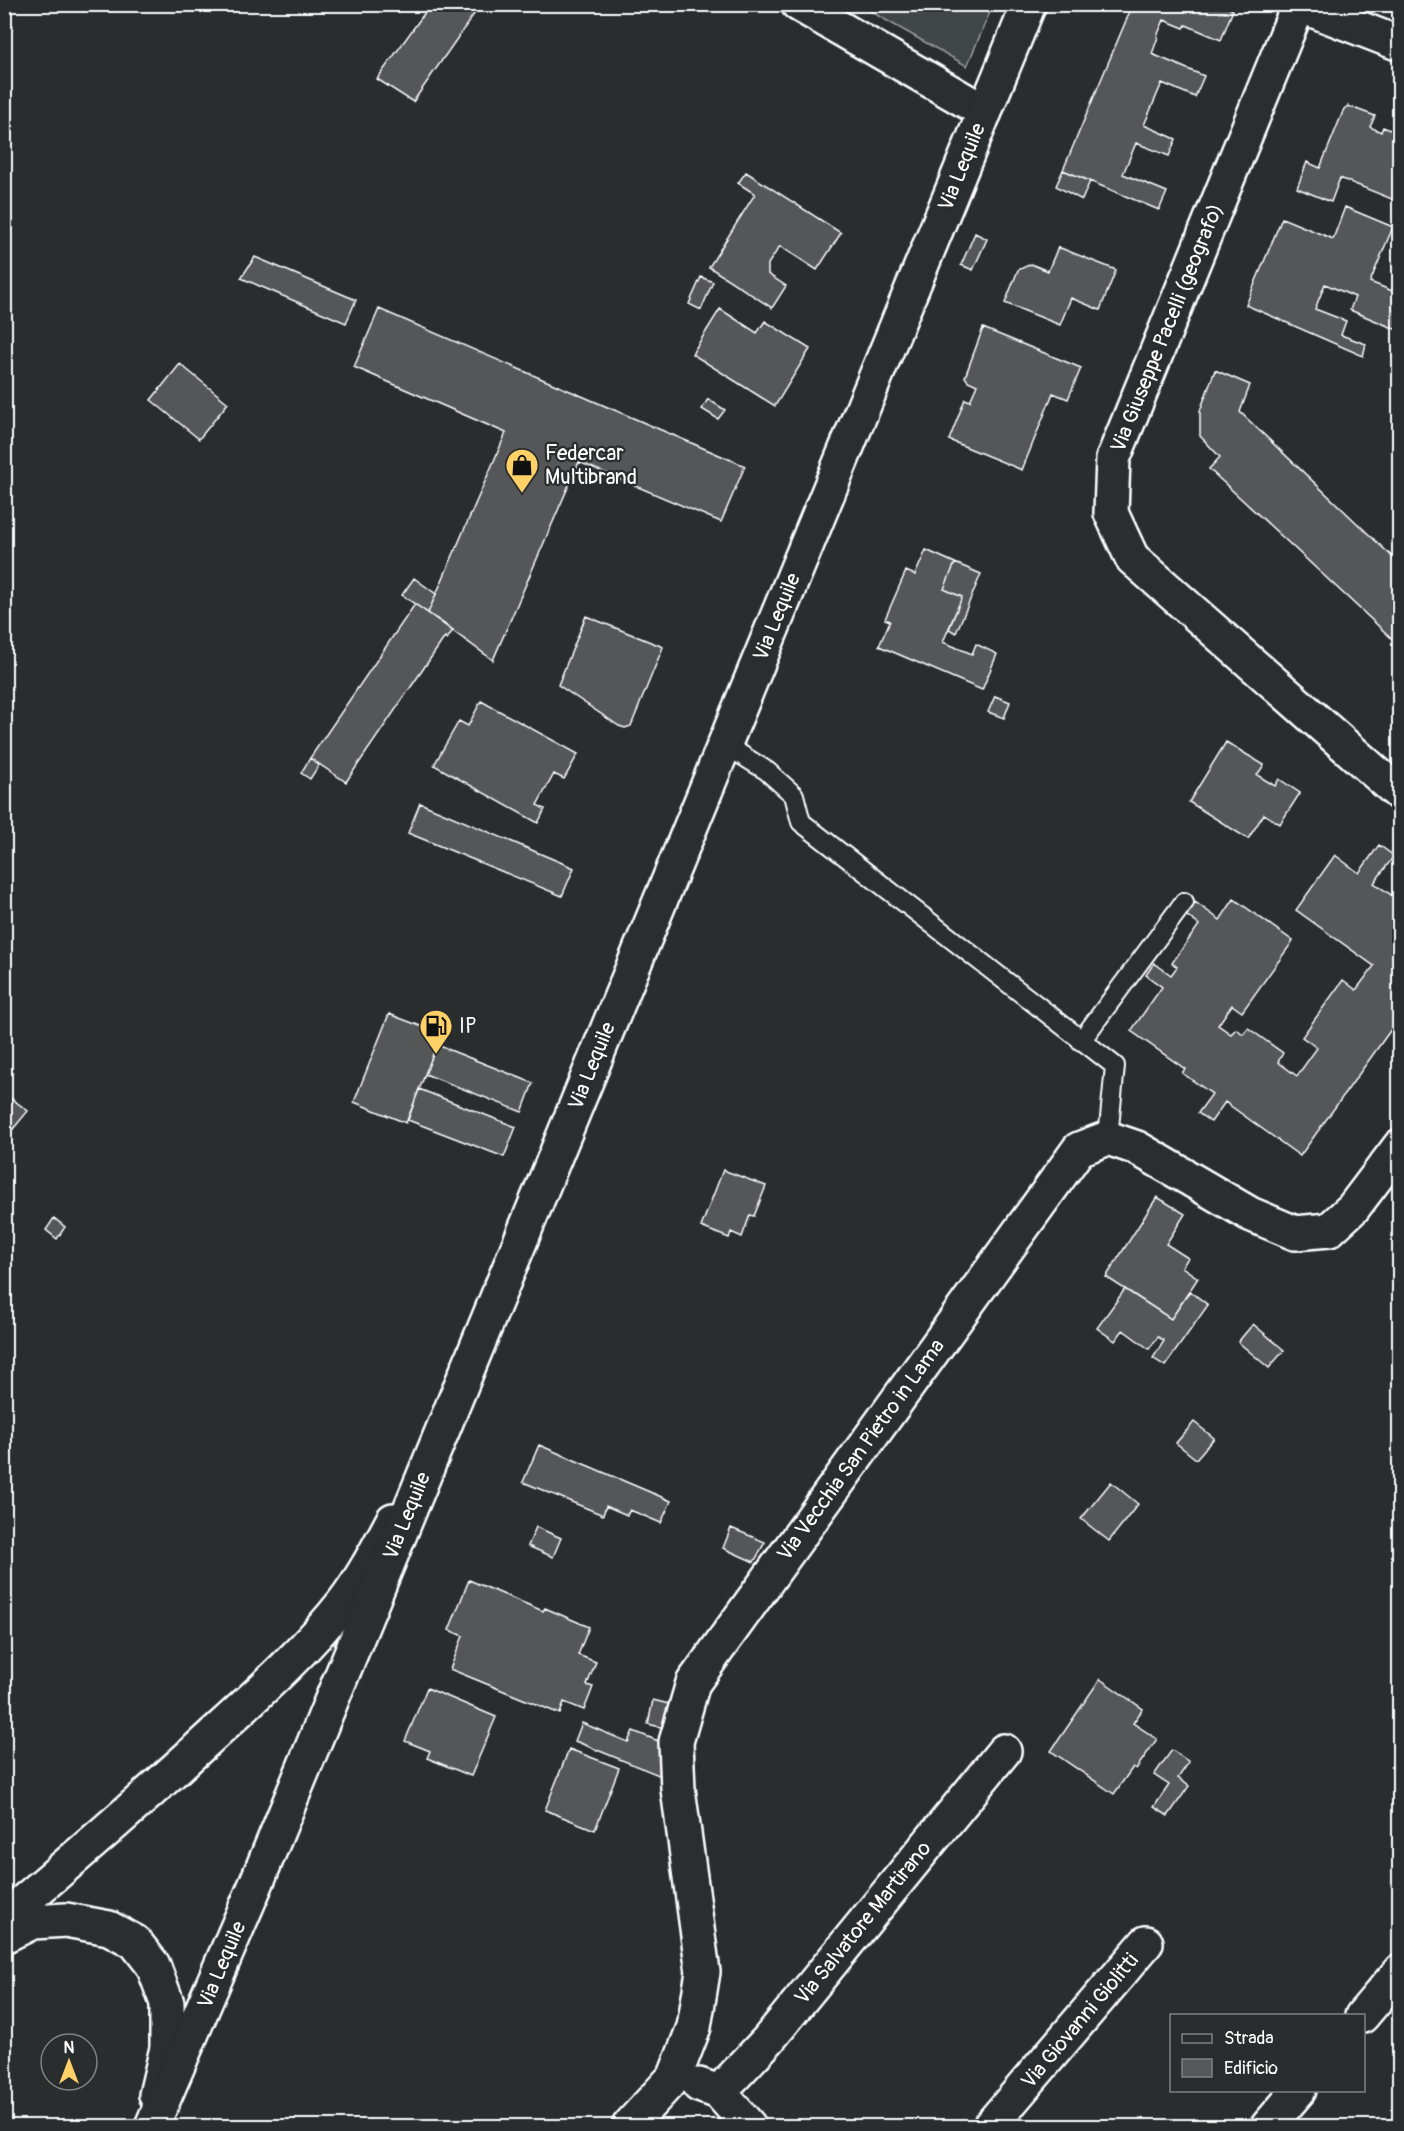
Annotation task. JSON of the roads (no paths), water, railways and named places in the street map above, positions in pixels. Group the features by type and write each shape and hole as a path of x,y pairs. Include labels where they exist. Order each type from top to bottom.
{"street":[{"path":"798,4 985,112"},
{"name":"Via Lequile","path":"150,2127 256,1884 1029,4"},
{"path":"1298,5 1400,44"},
{"name":"Via Giuseppe Pacelli (geografo)","path":"1298,5 1113,459 1111,513 1132,558 1400,794"},
{"path":"1108,1138 1137,1148 1250,1214 1295,1233 1329,1230 1353,1208 1400,1146"},
{"name":"Via Vecchia San Pietro in Lama","path":"628,2127 675,2076 694,2027 703,1972 678,1789 676,1742 693,1683 1079,1149 1108,1138"},
{"path":"4,1918 128,1813 259,1692 322,1629 373,1558 444,1426"},
{"name":"Via Salvatore Martirano","path":"719,2092 768,2040 1004,1751"},
{"path":"4,1936 33,1922 66,1920 109,1928 135,1942 153,1965 167,2003 167,2048 150,2127"},
{"name":"Via Giovanni Giolitti","path":"990,2127 1146,1943"},
{"path":"1364,2014 1400,1971"},
{"path":"675,2076 719,2092 749,2127"},
{"path":"1268,2127 1298,2092"}],"lane":[{"path":"724,744 767,771 794,795 801,822 1114,1066 1108,1138"},
{"path":"1082,1041 1184,902"}],"place":[{"name":"Federcar Multibrand","path":"522,494"},
{"name":"IP","path":"436,1055"}]}
